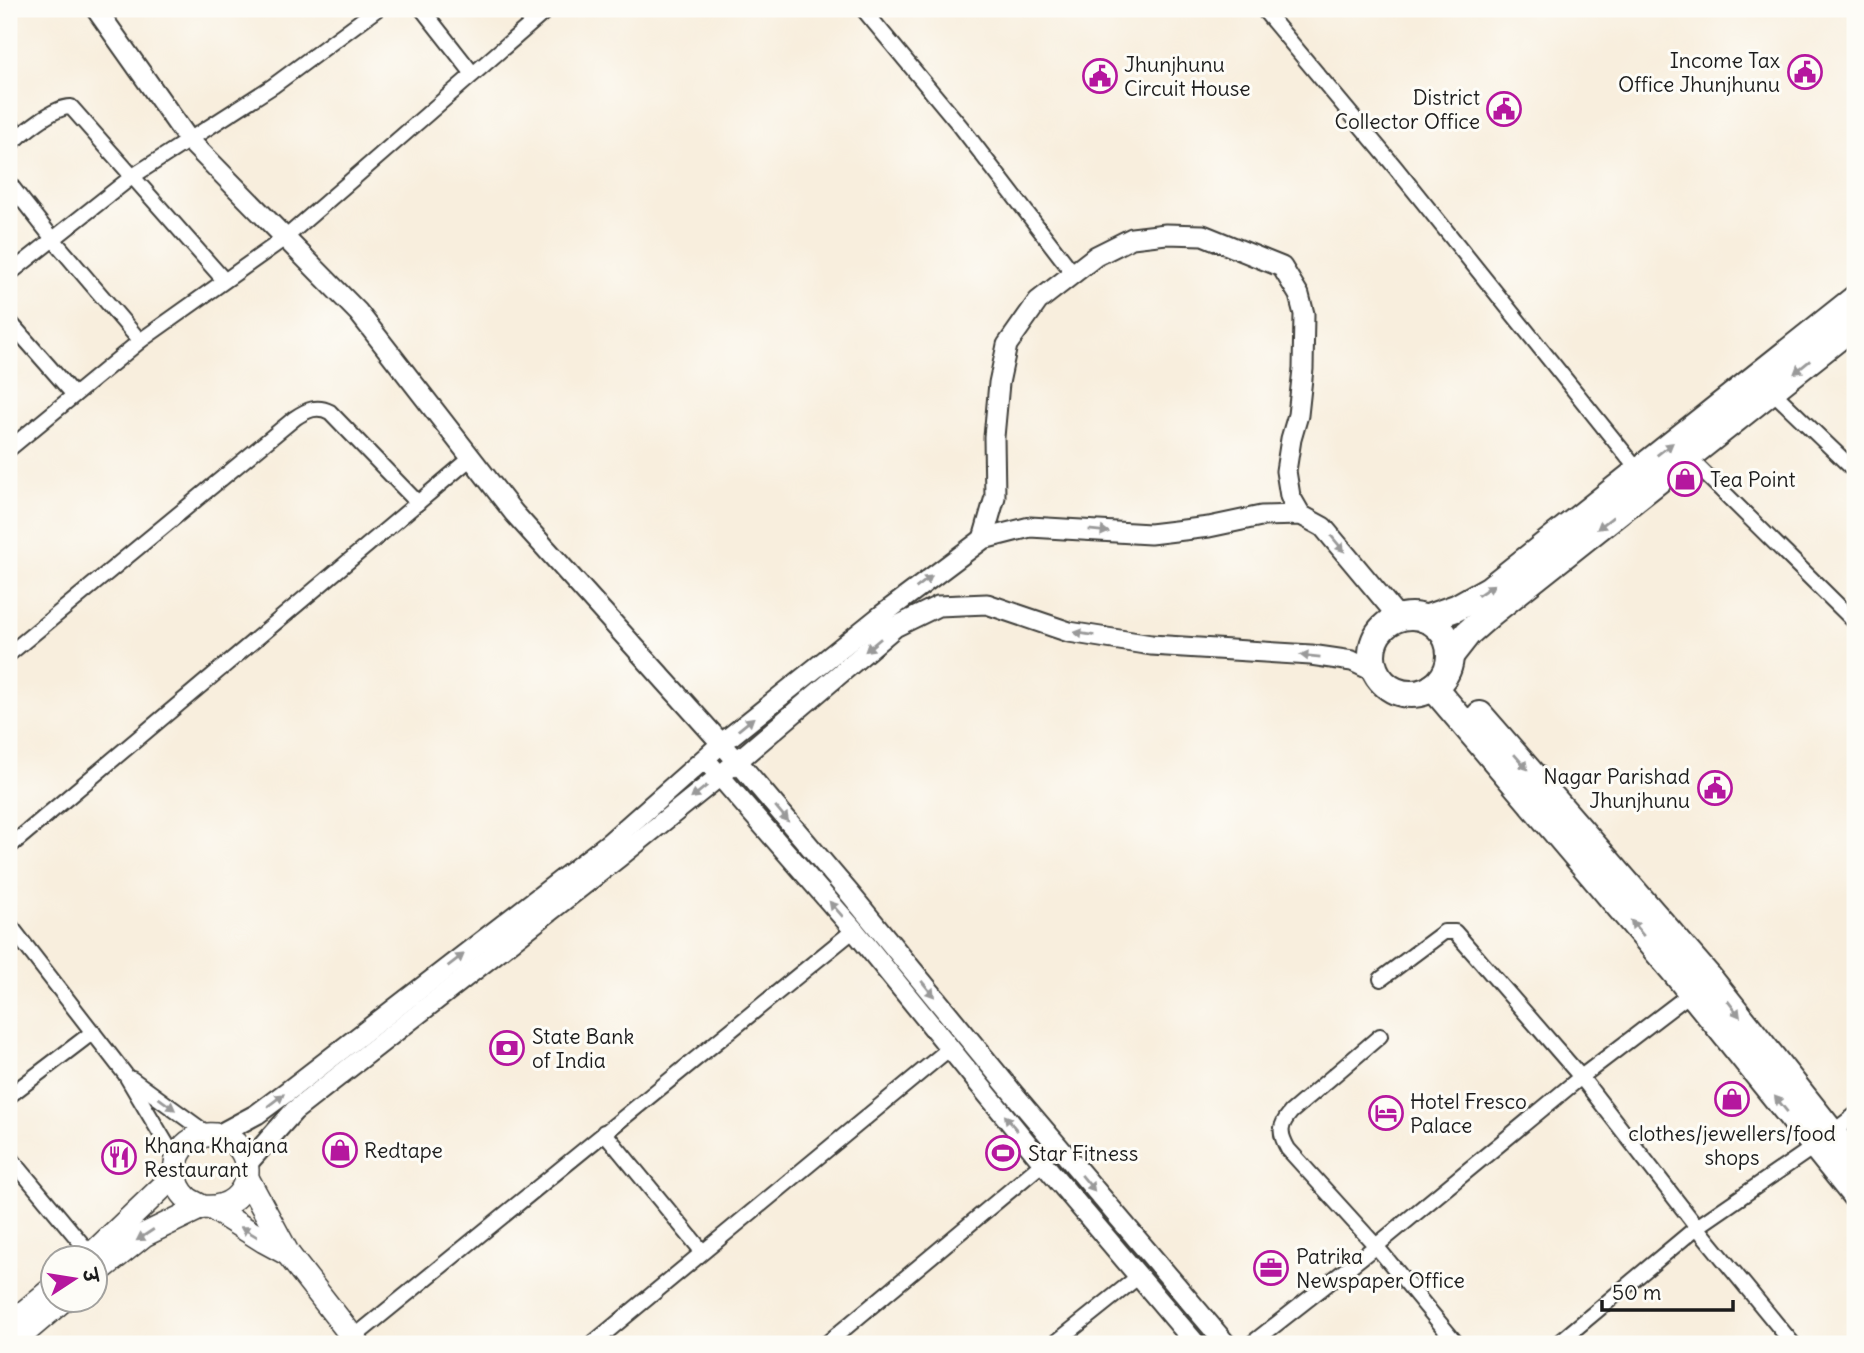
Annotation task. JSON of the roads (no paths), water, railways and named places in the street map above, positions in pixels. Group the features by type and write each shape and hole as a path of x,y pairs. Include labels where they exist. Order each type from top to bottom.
{"highway":[{"path":"1855,299 1490,589 1471,601 1383,628 1374,642 1372,652 1375,672 1381,681 1394,691 1404,694 1424,692 1442,672 1468,633 1492,612 1855,324"},
{"path":"1412,618 1434,624 1443,632 1448,647 1442,672"},
{"path":"1442,672 1823,1139 1855,1195"},
{"path":"1823,1139 1855,1162"}],"main road":[{"path":"108,1244 176,1168 181,1150 188,1142 198,1137 213,1135 231,1141 241,1151 247,1171 288,1254 355,1341"},
{"path":"176,1168 180,1189 189,1200 207,1207 288,1254"},
{"path":"108,1254 207,1207 231,1202 244,1187 247,1171"},
{"path":"9,1325 38,1301"},
{"path":"11,1344 46,1314"}],"street":[{"path":"96,9 188,139 358,312 514,513 737,762 851,895 1022,1104 1226,1344"},
{"path":"9,274 133,176 273,86 377,9"},
{"path":"422,9 473,74"},
{"path":"863,9 961,127 1073,273"},
{"path":"1264,9 1395,167 1638,470"},
{"path":"9,449 140,341 285,238 541,11"},
{"path":"9,121 14,141 56,111 71,107 224,279"},
{"path":"9,183 140,341"},
{"path":"983,539 995,497 995,437 999,383 1007,345 1038,301 1096,256 1132,238 1166,233 1203,235 1282,267 1298,295 1304,314 1303,369 1286,471 1290,496 1301,515"},
{"path":"9,321 74,395"},
{"path":"1772,391 1855,471"},
{"path":"9,654 295,418 310,409 330,412 418,503"},
{"path":"1688,457 1855,622"},
{"path":"9,847 471,458"},
{"path":"125,1074 213,1135 257,1114 609,843 721,744 883,614 983,539 1030,527 1150,534 1209,527 1261,516 1301,515 1323,527 1412,618"},
{"path":"247,1171 294,1111 721,775 895,626 938,606 987,604 1069,632 1151,645 1311,655 1352,661 1375,672"},
{"path":"705,758 854,930 1043,1163 1196,1344"},
{"path":"9,924 125,1074 176,1168"},
{"path":"355,1341 604,1132 854,930"},
{"path":"1381,979 1444,932 1455,932 1581,1077 1697,1227 1793,1344"},
{"path":"1251,1344 1376,1246 1581,1077 1700,986"},
{"path":"9,1096 93,1032"},
{"path":"1380,1036 1291,1112 1284,1120 1281,1130 1288,1149 1376,1246 1457,1344"},
{"path":"592,1344 950,1048"},
{"path":"1557,1344 1697,1227 1855,1115"},
{"path":"604,1132 702,1251"},
{"path":"9,1156 76,1244"},
{"path":"826,1344 1043,1163"},
{"path":"1054,1344 1139,1276"}],"place":[{"name":"Income Tax Office Jhunjhunu","path":"1805,72"},
{"name":"Jhunjhunu Circuit House","path":"1100,76"},
{"name":"District Collector Office","path":"1504,109"},
{"name":"Tea Point","path":"1685,479"},
{"name":"Nagar Parishad Jhunjhunu","path":"1715,788"},
{"name":"State Bank of India","path":"507,1048"},
{"name":"clothes/jewellers/food shops","path":"1732,1099"},
{"name":"Hotel Fresco Palace","path":"1386,1113"},
{"name":"Redtape","path":"340,1150"},
{"name":"Star Fitness","path":"1003,1153"},
{"name":"Khana Khajana Restaurant","path":"119,1157"},
{"name":"Patrika Newspaper Office","path":"1271,1268"}]}
